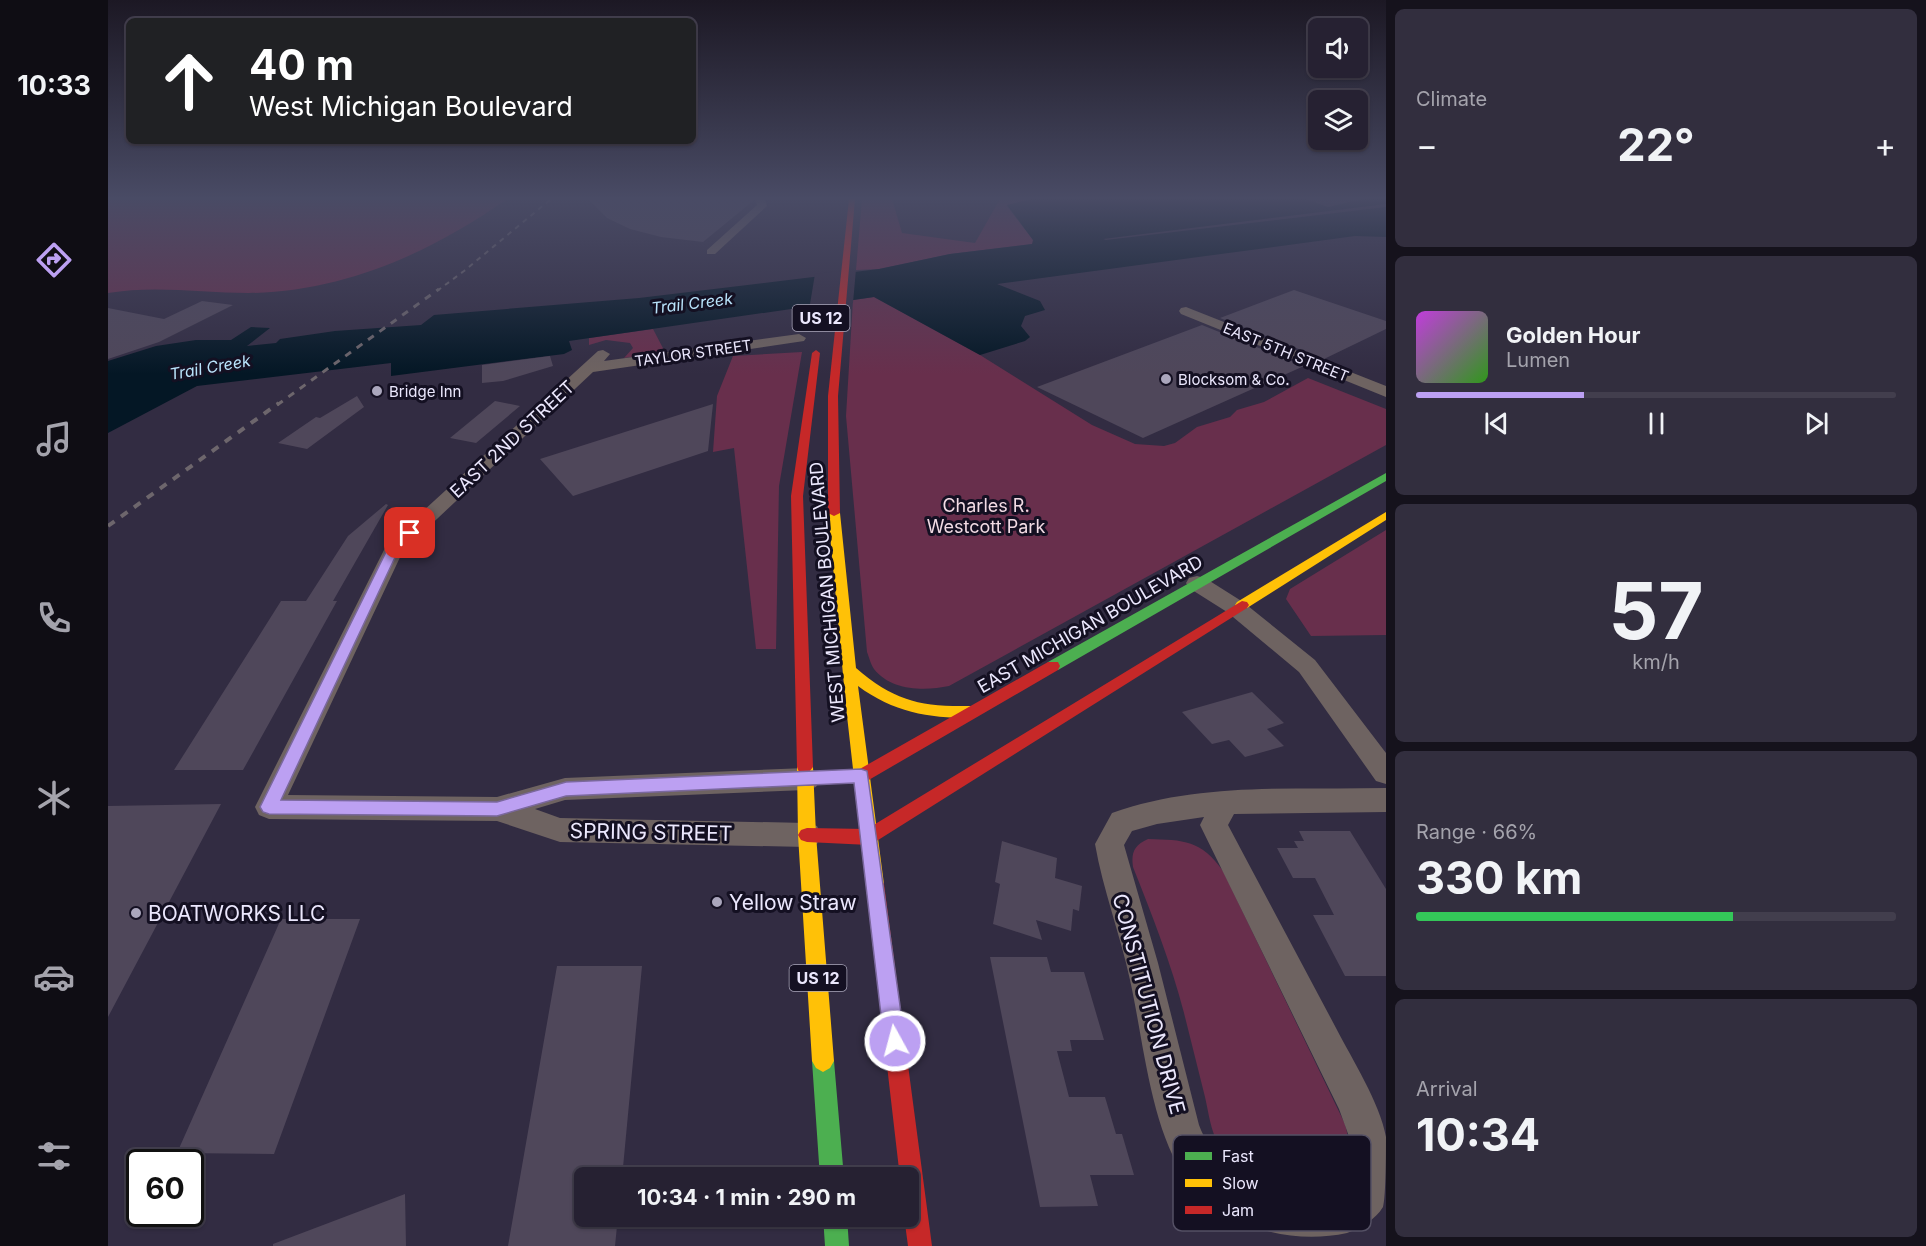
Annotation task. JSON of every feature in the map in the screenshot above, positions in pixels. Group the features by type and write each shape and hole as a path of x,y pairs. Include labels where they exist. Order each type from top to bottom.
{"main road":[{"name":"WEST MICHIGAN BOULEVARD","path":"848,257 833,396 833,500 849,670 869,837"},
{"name":"WEST MICHIGAN BOULEVARD","path":"806,779 797,496 817,342"},
{"name":"EAST MICHIGAN BOULEVARD","path":"806,779 861,776 1386,476"},
{"path":"807,836 869,837 1386,514"},
{"path":"849,670 874,693 897,705 933,714 972,712"},
{"name":"US 12","path":"806,779 807,836 831,1167"},
{"name":"US 12","path":"869,837 920,1246"},
{"path":"836,1227 837,1246"}],"street":[{"name":"EAST 5TH STREET","path":"1186,311 1386,393"},
{"name":"TAYLOR STREET","path":"595,361 799,338"},
{"name":"EAST 2ND STREET","path":"269,807 394,548 595,361"},
{"path":"1197,583 1235,607 1307,666 1386,773"},
{"name":"SPRING STREET","path":"269,807 497,809 566,789 806,779"},
{"name":"CONSTITUTION DRIVE","path":"1185,1135 1175,1110 1138,948 1114,870 1109,844 1122,822 1157,812 1224,802 1386,800"},
{"name":"CONSTITUTION DRIVE","path":"1224,802 1214,825 1355,1102 1365,1135"},
{"name":"SPRING STREET","path":"497,809 560,831 807,836"},
{"name":"CONSTITUTION DRIVE","path":"1371,1164 1373,1178 1371,1184"}],"green space":[{"path":"108,257 405,257 353,277 284,291 249,293 161,289 108,293"},
{"path":"857,257 935,257 879,269 856,270"},
{"name":"Charles R. Westcott Park","path":"874,297 980,355 1092,425 1135,444 1164,446 1175,443 1197,427 1230,417 1237,410 1264,402 1308,378 1386,409 1386,445 949,686 930,689 909,688 890,682 881,676 874,669 867,652 846,416 853,300"},
{"path":"653,329 665,352 624,358 633,348 630,343 606,340 589,345 589,338"},
{"path":"802,352 779,486 776,649 756,649 734,448 713,452 717,396 733,356"},
{"path":"1386,530 1386,635 1311,636 1286,599 1290,589"},
{"path":"1148,839 1182,841 1207,853 1223,871 1345,1124 1346,1135 1214,1135 1179,994 1161,939 1133,867 1134,850"}],"water":[{"name":"Trail Creek","path":"935,257 1197,257 997,284 1040,301 1045,310 1025,316 1021,326 1030,337 1025,341 980,355 874,297 569,341 572,350 564,354 391,376 391,363 197,386 108,433 108,361 156,346 196,340 231,340 251,327 270,328 247,346 276,343 280,339 335,331 421,325 434,315 639,298 879,269"}],"pier":[{"path":"856,269 853,303 809,310 815,274"}],"building":[{"name":"Blocksom & Co.","path":"1294,290 1386,321 1386,329 1324,359 1220,318"},
{"path":"202,301 233,305 159,342 108,359 108,308 164,319"},
{"name":"Blocksom & Co.","path":"1202,325 1304,366 1143,438 1037,387"},
{"path":"550,356 553,366 503,381 482,383 482,365"},
{"path":"357,396 364,407 307,449 278,443 316,417 320,418"},
{"path":"495,401 520,406 476,443 450,438"},
{"path":"713,404 708,451 573,496 540,459"},
{"path":"386,504 388,505 333,601 337,601 243,770 174,770 281,601 306,601 348,536"},
{"path":"1252,692 1284,723 1267,729 1284,746 1245,757 1229,740 1212,744 1182,712"},
{"name":"BOATWORKS LLC","path":"221,804 108,1017 108,806"},
{"path":"1299,831 1350,831 1386,889 1386,976 1345,976 1313,915 1334,915 1315,878 1293,878 1277,848 1298,848 1294,841 1304,841"},
{"path":"1002,841 1057,858 1055,878 1082,886 1079,911 1073,909 1071,931 1036,920 1042,940 993,924 1000,884 995,882"},
{"path":"281,919 360,919 274,1154 204,1153 204,1149 179,1149"},
{"path":"990,957 1047,957 1051,972 1084,972 1104,1040 1070,1040 1072,1051 1057,1051 1069,1097 1105,1097 1116,1134 1122,1134 1134,1175 1090,1175 1098,1206 1040,1207"},
{"path":"557,966 642,966 623,1167 574,1167 574,1227 617,1227 615,1246 508,1246"},
{"path":"405,1194 406,1246 273,1246 273,1244"}],"railway":[{"path":"437,291 481,257"},
{"path":"277,405 439,289"},
{"path":"108,526 279,403"}],"traffic: fast":[{"path":"1053,666 1386,476"},
{"path":"823,1061 831,1167"},
{"path":"836,1227 837,1246"}],"traffic: slow":[{"path":"834,513 853,707 875,884"},
{"path":"1242,605 1386,515"},
{"path":"849,670 863,683 904,706 934,711 970,712"},
{"path":"805,767 807,835 823,1061"}],"traffic: jam":[{"path":"834,513 833,396 846,257"},
{"path":"805,767 797,496 816,353"},
{"path":"807,835 869,837 1242,605"},
{"path":"806,779 861,776 1053,666"},
{"path":"875,884 920,1246"}],"place":[{"name":"Blocksom & Co.","path":"1166,379"},
{"name":"Bridge Inn","path":"377,391"},
{"name":"Yellow Straw","path":"717,902"},
{"name":"BOATWORKS LLC","path":"136,913"}],"route":[{"path":"410,533 394,548 269,807 497,809 566,789 861,776 895,1041"}]}
